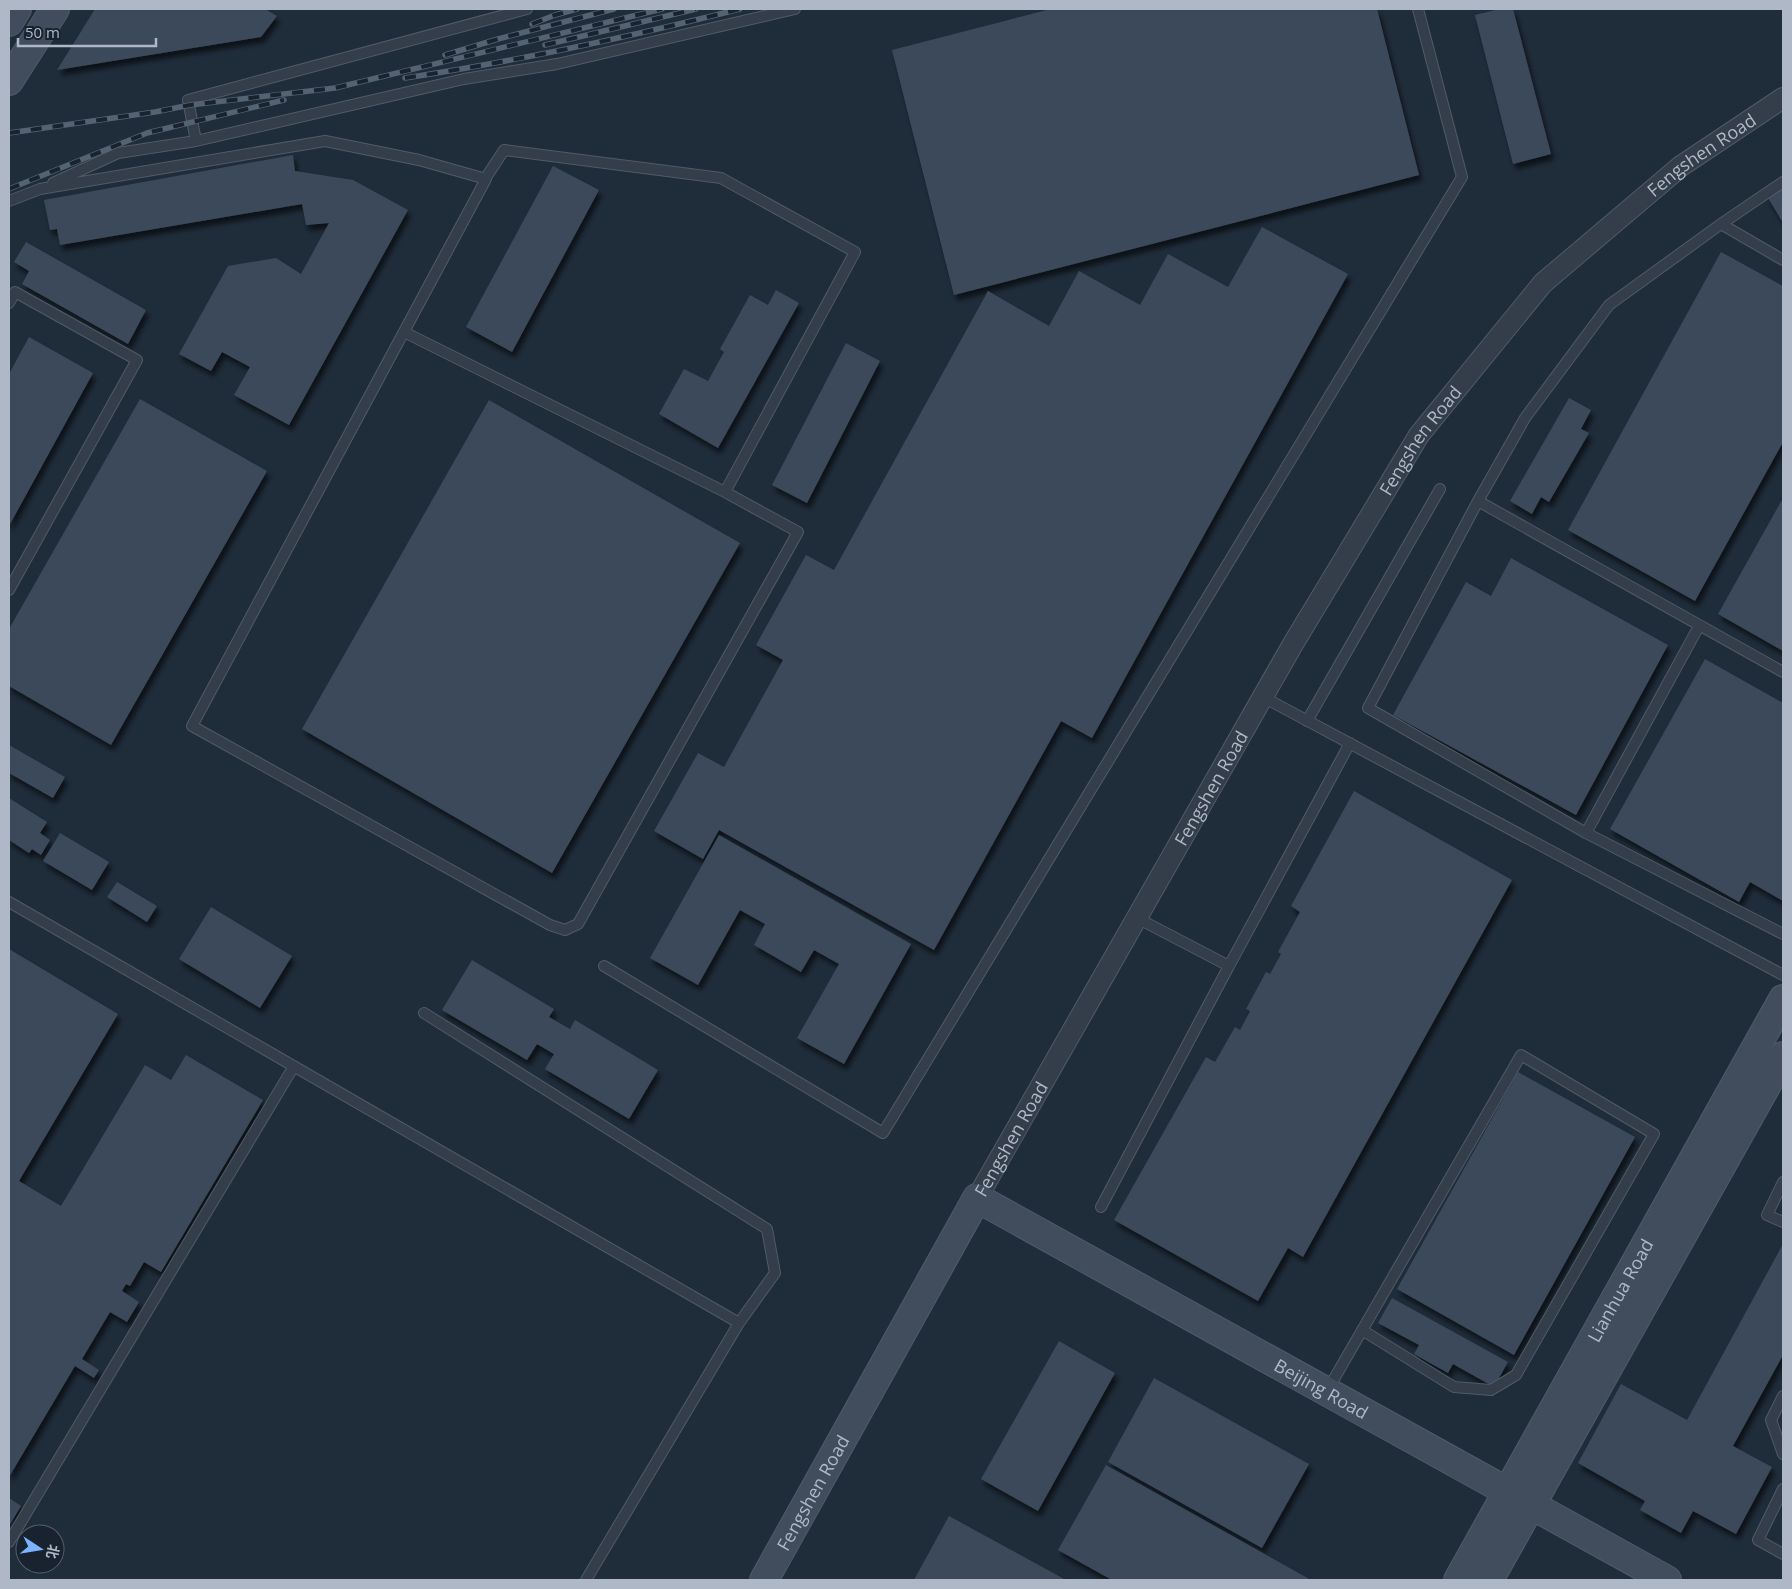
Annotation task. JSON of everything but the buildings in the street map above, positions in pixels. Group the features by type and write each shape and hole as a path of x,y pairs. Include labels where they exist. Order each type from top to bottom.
{"street":[{"path":"9,22 17,9"},
{"path":"12,76 55,9"},
{"name":"Fengshen Road","path":"764,1580 977,1198 1263,697 1419,435 1543,283 1681,166 1783,98"},
{"name":"Lianhua Road","path":"1458,1580 1783,999"},
{"name":"Lianhua Road","path":"1489,1580 1783,1056"},
{"name":"Beijing Road","path":"977,1198 1667,1580"}],"lane":[{"path":"196,141 188,100 527,9"},
{"path":"9,201 40,189 118,153 196,141 464,79 557,64 795,9"},
{"path":"604,966 883,1132 1462,177 1418,9"},
{"path":"40,189 325,141 419,160 485,179"},
{"path":"404,332 725,492 798,532 578,924 565,930 550,925 192,726 485,179 504,150 722,178 856,252 725,492"},
{"path":"1783,182 1609,305 1525,418 1478,501 1368,708 1586,833 1783,934"},
{"path":"1721,224 1783,260"},
{"path":"9,303 15,292 137,360 9,590"},
{"path":"1307,721 1440,489"},
{"path":"1478,501 1783,672"},
{"path":"1586,833 1700,626"},
{"path":"1263,697 1783,975"},
{"path":"1101,1207 1350,744"},
{"path":"9,902 739,1323"},
{"path":"1137,918 1229,966"},
{"path":"424,1013 766,1229 775,1273 739,1323 586,1580"},
{"path":"1327,1392 1362,1330 1521,1055 1654,1134 1516,1376 1491,1390 1454,1387 1362,1330"},
{"path":"9,1542 294,1066"},
{"path":"1783,1182 1767,1215 1783,1222"},
{"path":"1783,1396 1771,1420 1783,1454"},
{"path":"1783,1489 1758,1540 1783,1554"}],"railway":[{"path":"532,24 577,9"},
{"path":"445,55 498,39 614,9"},
{"path":"9,133 155,112 190,105 335,88 662,9"},
{"path":"545,45 696,9"},
{"path":"405,78 573,48 740,9"},
{"path":"9,189 147,133 284,100"}]}
